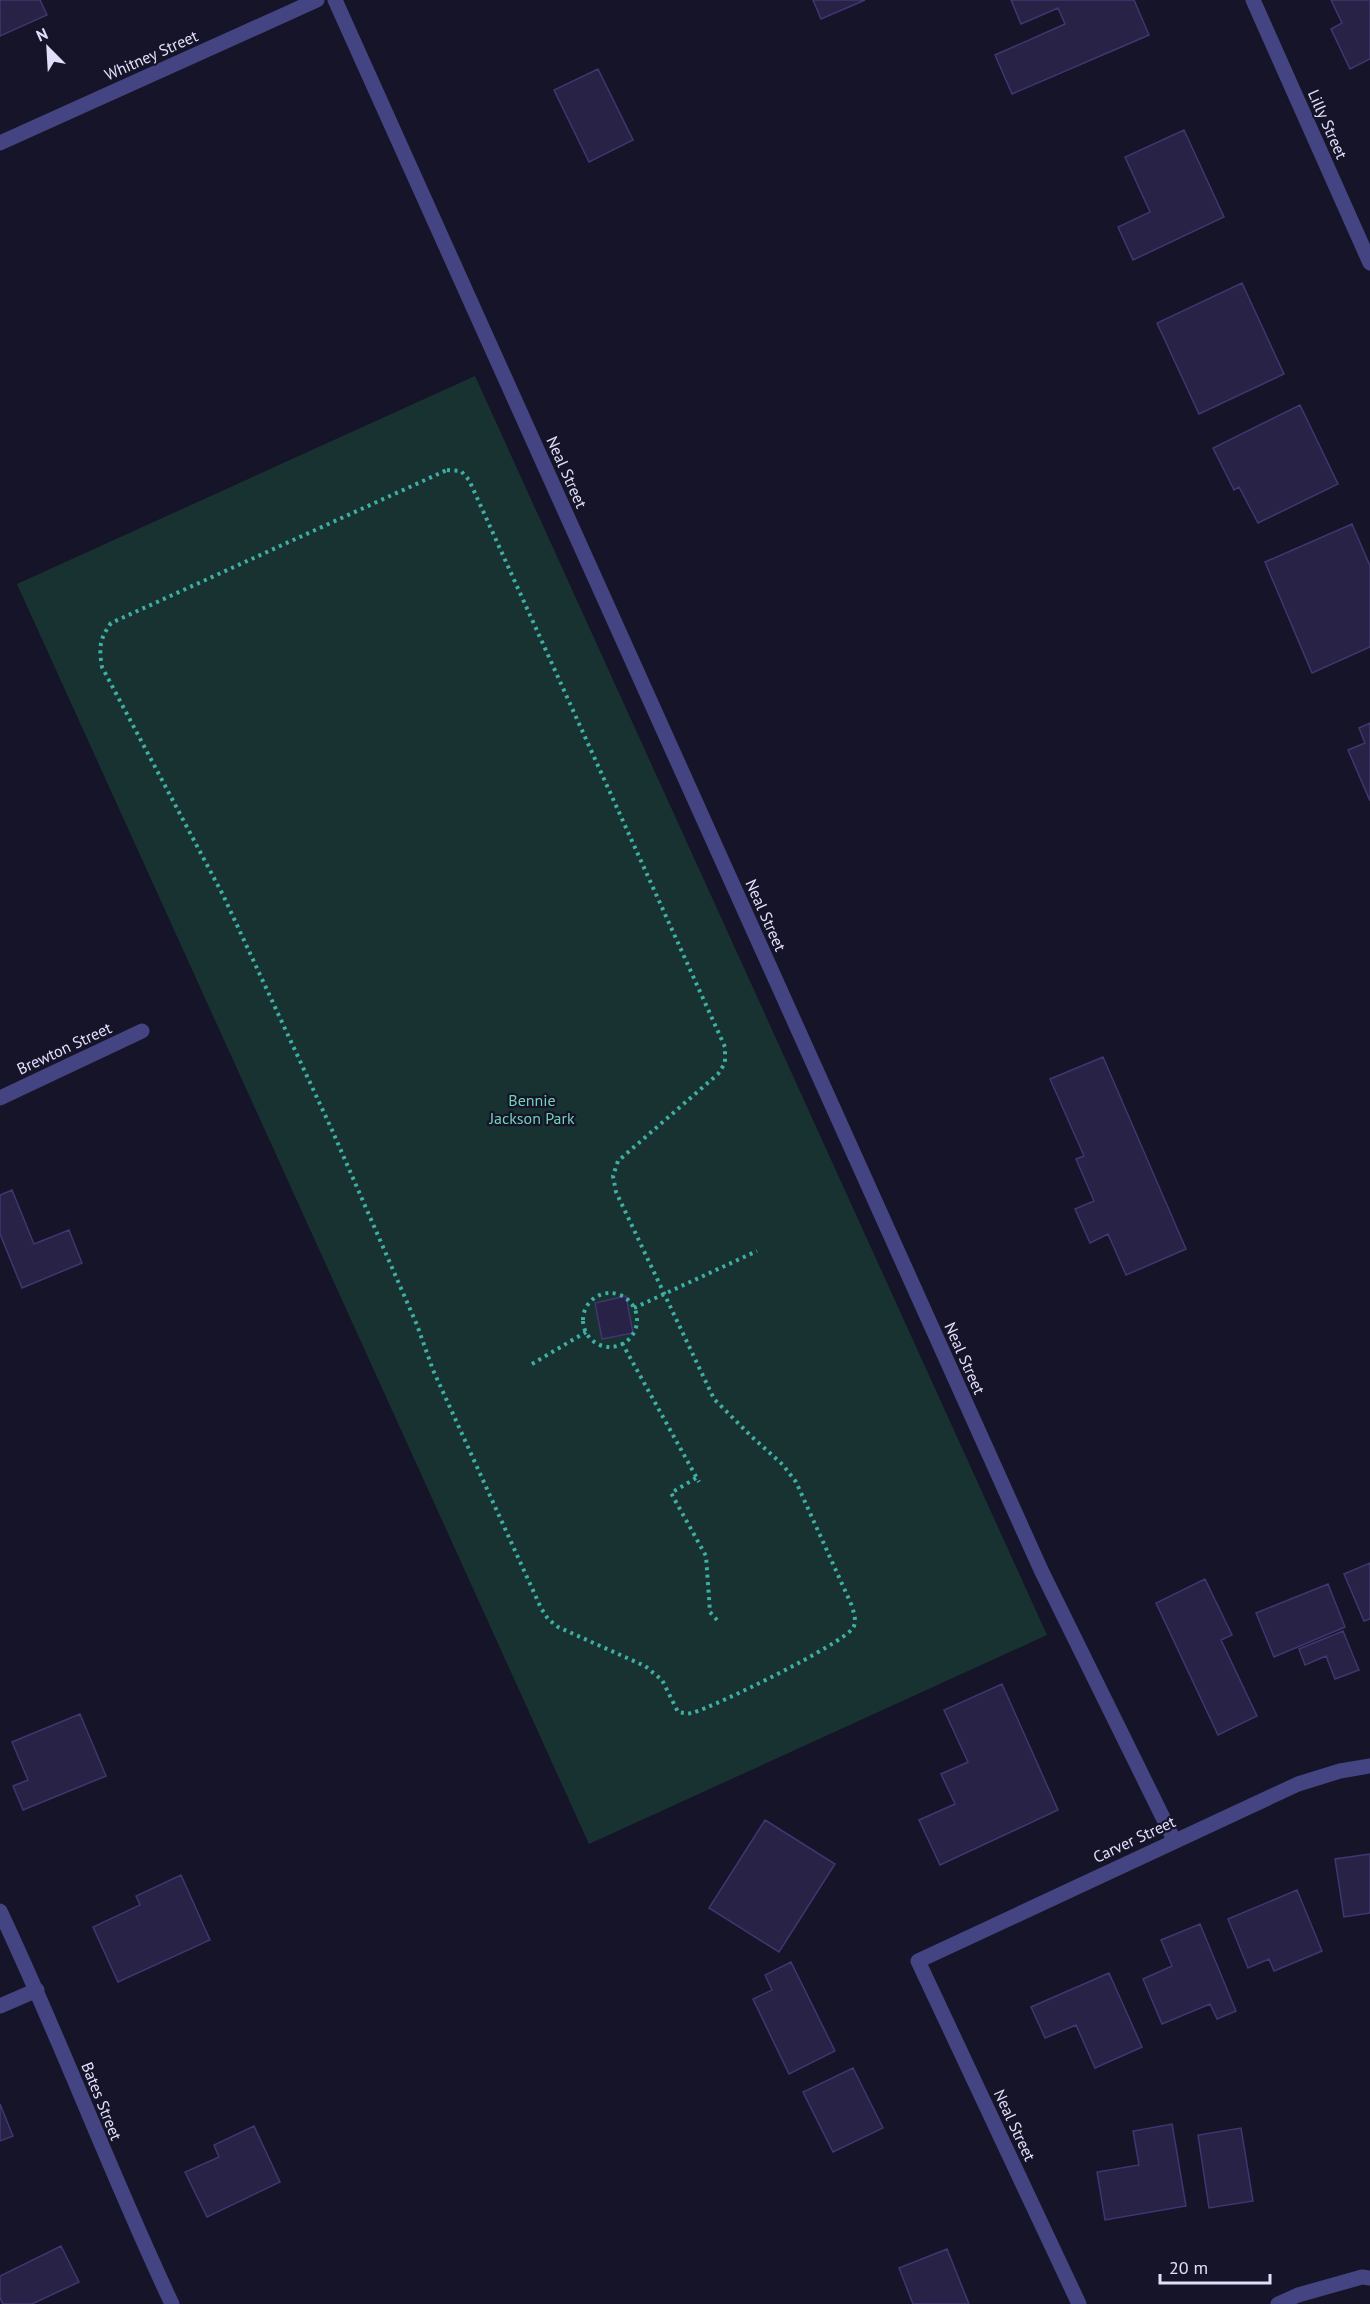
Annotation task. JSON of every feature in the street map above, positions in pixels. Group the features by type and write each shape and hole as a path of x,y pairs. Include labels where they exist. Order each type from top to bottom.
{"street":[{"name":"Whitney Street","path":"0,143 317,0"},
{"name":"Neal Street","path":"335,0 1041,1570 1174,1840"},
{"name":"Lilly Street","path":"1253,0 1370,263"},
{"name":"Brewton Street","path":"0,1098 142,1032"},
{"name":"Carver Street","path":"918,1960 1298,1784 1340,1771 1370,1766"},
{"name":"Bates Street","path":"0,1911 37,1990 133,2221 172,2304"},
{"name":"Neal Street","path":"918,1960 1079,2304"},
{"path":"0,2006 37,1990"},
{"path":"1278,2304 1298,2295 1362,2277 1370,2278"}],"path":[{"path":"447,470 461,471 469,480 725,1047 725,1063 718,1074 618,1161 613,1176 616,1192 664,1294 714,1399 783,1465 796,1482 852,1606 856,1621 852,1630 812,1656 721,1702 689,1714 678,1712 662,1680 645,1666 558,1627 548,1619 541,1608 433,1370 417,1325 273,1001 223,895 102,668 99,652 102,636 111,623 447,470"},
{"path":"634,1308 757,1251"},
{"path":"615,1293 629,1301 634,1308 637,1326 633,1334 622,1343 609,1347 600,1344 586,1332 584,1316 591,1301 598,1296 615,1293"},
{"path":"532,1364 586,1332"},
{"path":"622,1343 698,1480 671,1492 706,1556 710,1612 717,1620"}],"green space":[{"name":"Bennie Jackson Park","path":"475,376 1047,1635 589,1844 17,584"}],"building":[{"path":"0,0 40,0 47,15 0,36"},
{"path":"813,0 865,0 821,19"},
{"path":"1011,0 1134,0 1149,35 1012,94 995,55 1065,24 1058,8 1021,24"},
{"path":"1331,0 1370,0 1370,59 1350,69 1331,29 1342,23"},
{"path":"598,69 633,140 589,162 554,90"},
{"path":"1184,130 1224,217 1133,260 1118,227 1150,212 1125,157"},
{"path":"1242,283 1284,374 1199,414 1157,323"},
{"path":"1300,405 1338,484 1258,523 1239,487 1234,490 1213,448"},
{"path":"1352,524 1370,566 1370,647 1312,673 1265,562"},
{"path":"1370,723 1370,801 1348,750 1365,743 1359,728"},
{"path":"1103,1057 1186,1249 1126,1275 1108,1234 1090,1243 1075,1209 1094,1201 1076,1159 1084,1156 1050,1079"},
{"path":"12,1190 34,1244 69,1230 82,1263 22,1288 0,1234 0,1195"},
{"path":"626,1296 633,1333 602,1339 595,1303"},
{"path":"1370,1563 1370,1619 1364,1621 1344,1574"},
{"path":"1205,1579 1232,1635 1221,1640 1257,1716 1218,1735 1156,1603"},
{"path":"1328,1584 1345,1627 1274,1657 1256,1613"},
{"path":"1343,1631 1359,1670 1335,1679 1326,1656 1305,1665 1299,1649"},
{"path":"1002,1684 1058,1810 940,1865 919,1820 955,1804 941,1774 968,1762 944,1710"},
{"path":"80,1714 106,1776 23,1810 13,1786 28,1780 12,1742"},
{"path":"765,1820 835,1864 779,1952 709,1908"},
{"path":"1370,1854 1370,1913 1344,1917 1335,1859"},
{"path":"181,1875 210,1940 118,1982 93,1927 140,1905 136,1896"},
{"path":"1297,1890 1322,1951 1274,1971 1269,1959 1248,1968 1228,1919"},
{"path":"1200,1924 1236,2011 1217,2019 1210,2004 1162,2024 1143,1979 1172,1966 1161,1940"},
{"path":"791,1962 835,2051 789,2074 753,1999 772,1990 765,1975"},
{"path":"1109,1973 1142,2047 1095,2068 1076,2025 1045,2038 1031,2007"},
{"path":"853,2068 883,2128 833,2152 803,2092"},
{"path":"0,2104 13,2136 0,2141"},
{"path":"1172,2124 1186,2206 1105,2220 1097,2172 1139,2165 1133,2131"},
{"path":"254,2126 280,2182 207,2217 185,2172 219,2157 214,2145"},
{"path":"1241,2128 1253,2201 1209,2208 1198,2135"},
{"path":"61,2246 79,2282 32,2304 3,2304 0,2298 0,2276"},
{"path":"947,2249 969,2304 913,2304 899,2268"}]}
